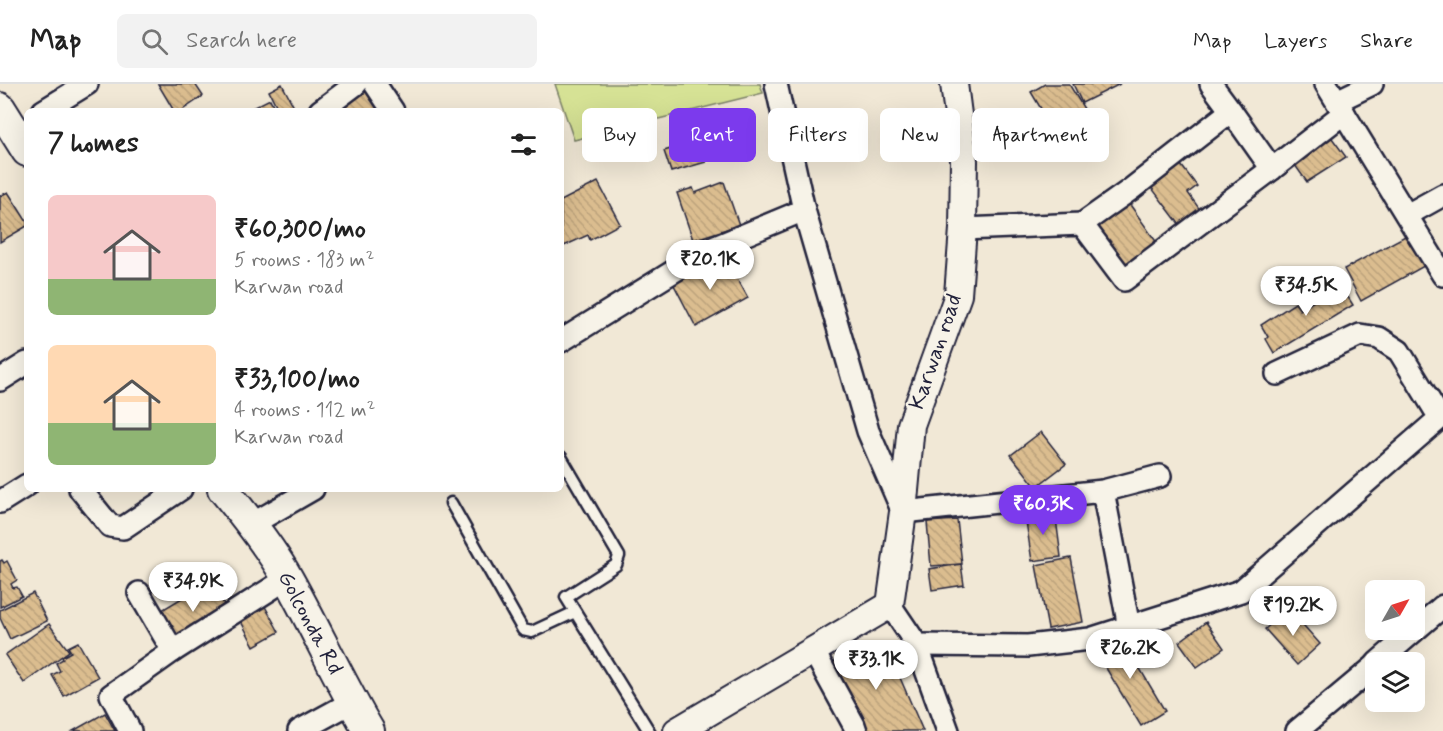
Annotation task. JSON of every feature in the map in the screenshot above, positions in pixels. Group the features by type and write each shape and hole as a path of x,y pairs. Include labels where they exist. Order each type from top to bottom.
{"main road":[{"name":"Golconda Rd","path":"226,492 252,524 288,578 369,731"}],"street":[{"path":"48,108 87,84"},
{"path":"324,108 356,84"},
{"path":"375,84 391,108"},
{"path":"776,84 804,210 868,432 903,512 1103,491 1160,476"},
{"name":"Karwan road","path":"890,605 903,512 911,425 958,295 963,230 964,161 954,84"},
{"path":"1211,84 1272,168"},
{"path":"1082,224 1124,280 1272,168 1336,99 1372,84"},
{"path":"1336,99 1443,275"},
{"path":"963,230 1082,224 1232,111"},
{"path":"1407,215 1443,195"},
{"path":"564,339 708,250 804,210"},
{"path":"917,645 1028,646 1090,639 1241,591 1442,417 1399,351 1379,338 1359,335 1277,374"},
{"path":"0,380 24,365"},
{"path":"0,502 24,487"},
{"path":"1103,491 1129,627"},
{"path":"82,492 110,526 123,528 177,492"},
{"path":"252,524 308,492"},
{"path":"130,731 111,695 173,651 288,578"},
{"path":"139,593 173,651"},
{"path":"677,731 890,605 917,645 948,731"},
{"path":"1390,652 1443,606"},
{"path":"813,650 856,731"},
{"path":"1297,731 1365,673"},
{"path":"299,731 352,702"}],"lane":[{"path":"564,462 619,556 616,565 566,597 649,731"},
{"path":"451,502 523,630 532,632 575,612"}],"green space":[{"path":"555,84 760,84 763,93 703,108 669,108 669,116 657,119 657,108 582,108 582,138 574,140"}],"building":[{"path":"158,84 195,84 203,96 185,108 172,108"},
{"path":"282,84 294,108 278,108 269,91"},
{"path":"1045,84 1069,84 1083,108 1040,108 1031,92"},
{"path":"1073,84 1120,84 1082,103"},
{"path":"368,89 381,108 336,108"},
{"path":"270,99 274,108 252,108"},
{"path":"1329,134 1346,157 1307,182 1292,161"},
{"path":"669,149 669,162 706,162 671,172 664,151"},
{"path":"1178,161 1197,186 1188,193 1203,214 1183,229 1148,183"},
{"path":"598,182 620,224 590,240 588,235 564,246 564,199"},
{"path":"724,182 739,225 693,240 677,193 693,188 695,193"},
{"path":"8,192 24,217 24,228 0,242 0,196"},
{"path":"1126,199 1160,247 1128,270 1094,223"},
{"path":"1407,235 1424,266 1361,301 1344,269"},
{"path":"725,256 748,298 696,327 673,283"},
{"path":"1336,278 1353,305 1274,353 1261,325 1295,303 1300,310 1325,294 1321,287"},
{"path":"1041,432 1066,464 1036,487 1011,455"},
{"path":"1055,511 1061,557 1032,561 1025,515"},
{"path":"957,520 962,564 931,566 927,522"},
{"path":"1071,558 1083,622 1048,629 1036,565"},
{"path":"0,561 4,563 7,561 17,580 11,584 13,588 17,587 22,596 0,607"},
{"path":"961,564 964,585 932,590 929,569"},
{"path":"210,581 229,612 176,645 157,613"},
{"path":"33,593 47,621 10,639 0,618 0,610"},
{"path":"262,601 279,632 254,646 237,614"},
{"path":"1289,609 1320,644 1297,665 1265,629"},
{"path":"1206,622 1224,648 1197,667 1179,642"},
{"path":"49,624 69,651 24,683 5,655"},
{"path":"1120,635 1165,711 1141,726 1095,650"},
{"path":"78,642 98,677 64,696 52,675 60,671 56,663 71,652 68,647"},
{"path":"885,643 923,731 862,731 828,664"},
{"path":"105,713 115,731 73,731"}]}
